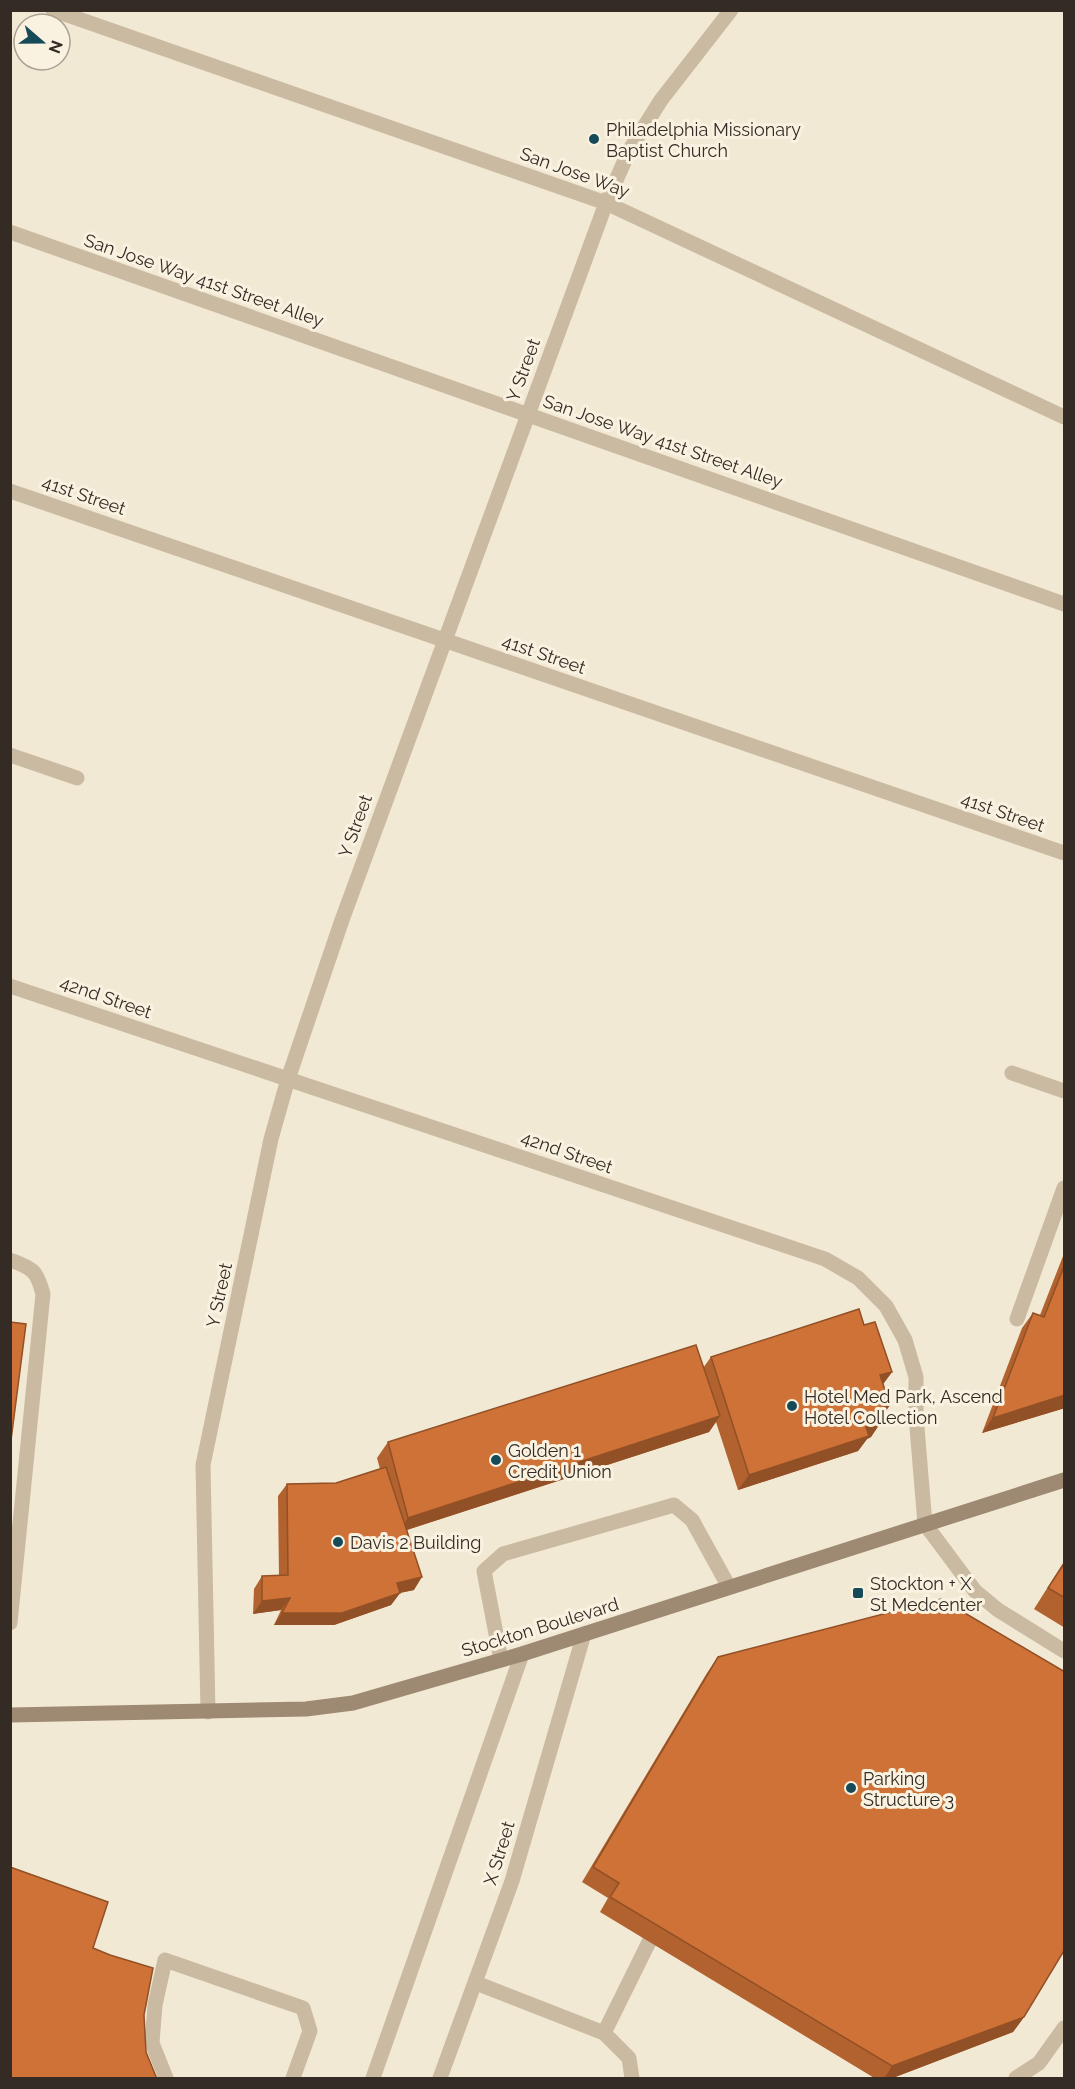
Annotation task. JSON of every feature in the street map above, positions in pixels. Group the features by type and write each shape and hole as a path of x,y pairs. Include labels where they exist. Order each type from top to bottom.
{"main road":[{"name":"Stockton Boulevard","path":"10,1715 306,1709 353,1703 584,1635 1065,1480"}],"street":[{"name":"San Jose Way","path":"53,10 606,202 1065,417"},
{"name":"Y Street","path":"208,1712 203,1465 271,1139 288,1079 342,920 606,202 629,151 661,100 731,10"},
{"name":"San Jose Way 41st Street Alley","path":"10,232 1065,604"},
{"name":"41st Street","path":"10,490 1065,854"},
{"path":"10,754 77,778"},
{"name":"42nd Street","path":"10,986 825,1259 858,1278 886,1306 906,1340 916,1377 916,1416 925,1524"},
{"path":"1012,1073 1065,1091"},
{"path":"1017,1319 1065,1188"},
{"path":"10,1260 25,1265 38,1276 43,1294 10,1623"},
{"path":"501,1660 483,1571 502,1554 674,1505 692,1520 729,1587"},
{"path":"925,1524 975,1591 998,1610 1065,1651"},
{"name":"X Street","path":"440,2079 512,1881 584,1635"},
{"path":"373,2079 522,1654"},
{"path":"604,2033 649,1942"},
{"path":"166,2079 152,2043 155,2005 165,1960 303,2008 310,2031 293,2079"},
{"path":"476,1983 604,2033 629,2058 632,2079"},
{"path":"1016,2079 1040,2063 1065,2028"}],"building":[{"path":"1065,1264 1065,1395 993,1418 1033,1313 1044,1317"},
{"name":"Hotel Med Park, Ascend Hotel Collection","path":"859,1309 864,1325 875,1322 892,1372 880,1375 890,1405 878,1409 882,1421 866,1427 869,1436 749,1475 711,1357"},
{"path":"10,1322 26,1324 10,1448"},
{"path":"696,1345 720,1416 408,1518 388,1442"},
{"name":"Davis 2 Building","path":"386,1467 422,1577 397,1583 400,1593 342,1613 282,1613 290,1598 262,1601 262,1576 288,1575 287,1484 336,1483"},
{"path":"1065,1562 1065,1598 1048,1588"},
{"name":"Parking Structure 3","path":"941,1599 1065,1672 1065,1949 1024,2017 892,2066 610,1897 619,1883 593,1867 718,1657"},
{"path":"10,1867 108,1902 93,1948 153,1968 144,2015 146,2052 157,2079 10,2079"}],"place":[{"name":"Philadelphia Missionary Baptist Church","path":"594,139"},
{"name":"Hotel Med Park, Ascend Hotel Collection","path":"792,1406"},
{"name":"Golden 1 Credit Union","path":"496,1460"},
{"name":"Davis 2 Building","path":"338,1542"},
{"name":"Stockton + X St Medcenter","path":"858,1593"},
{"name":"Parking Structure 3","path":"851,1788"}]}
